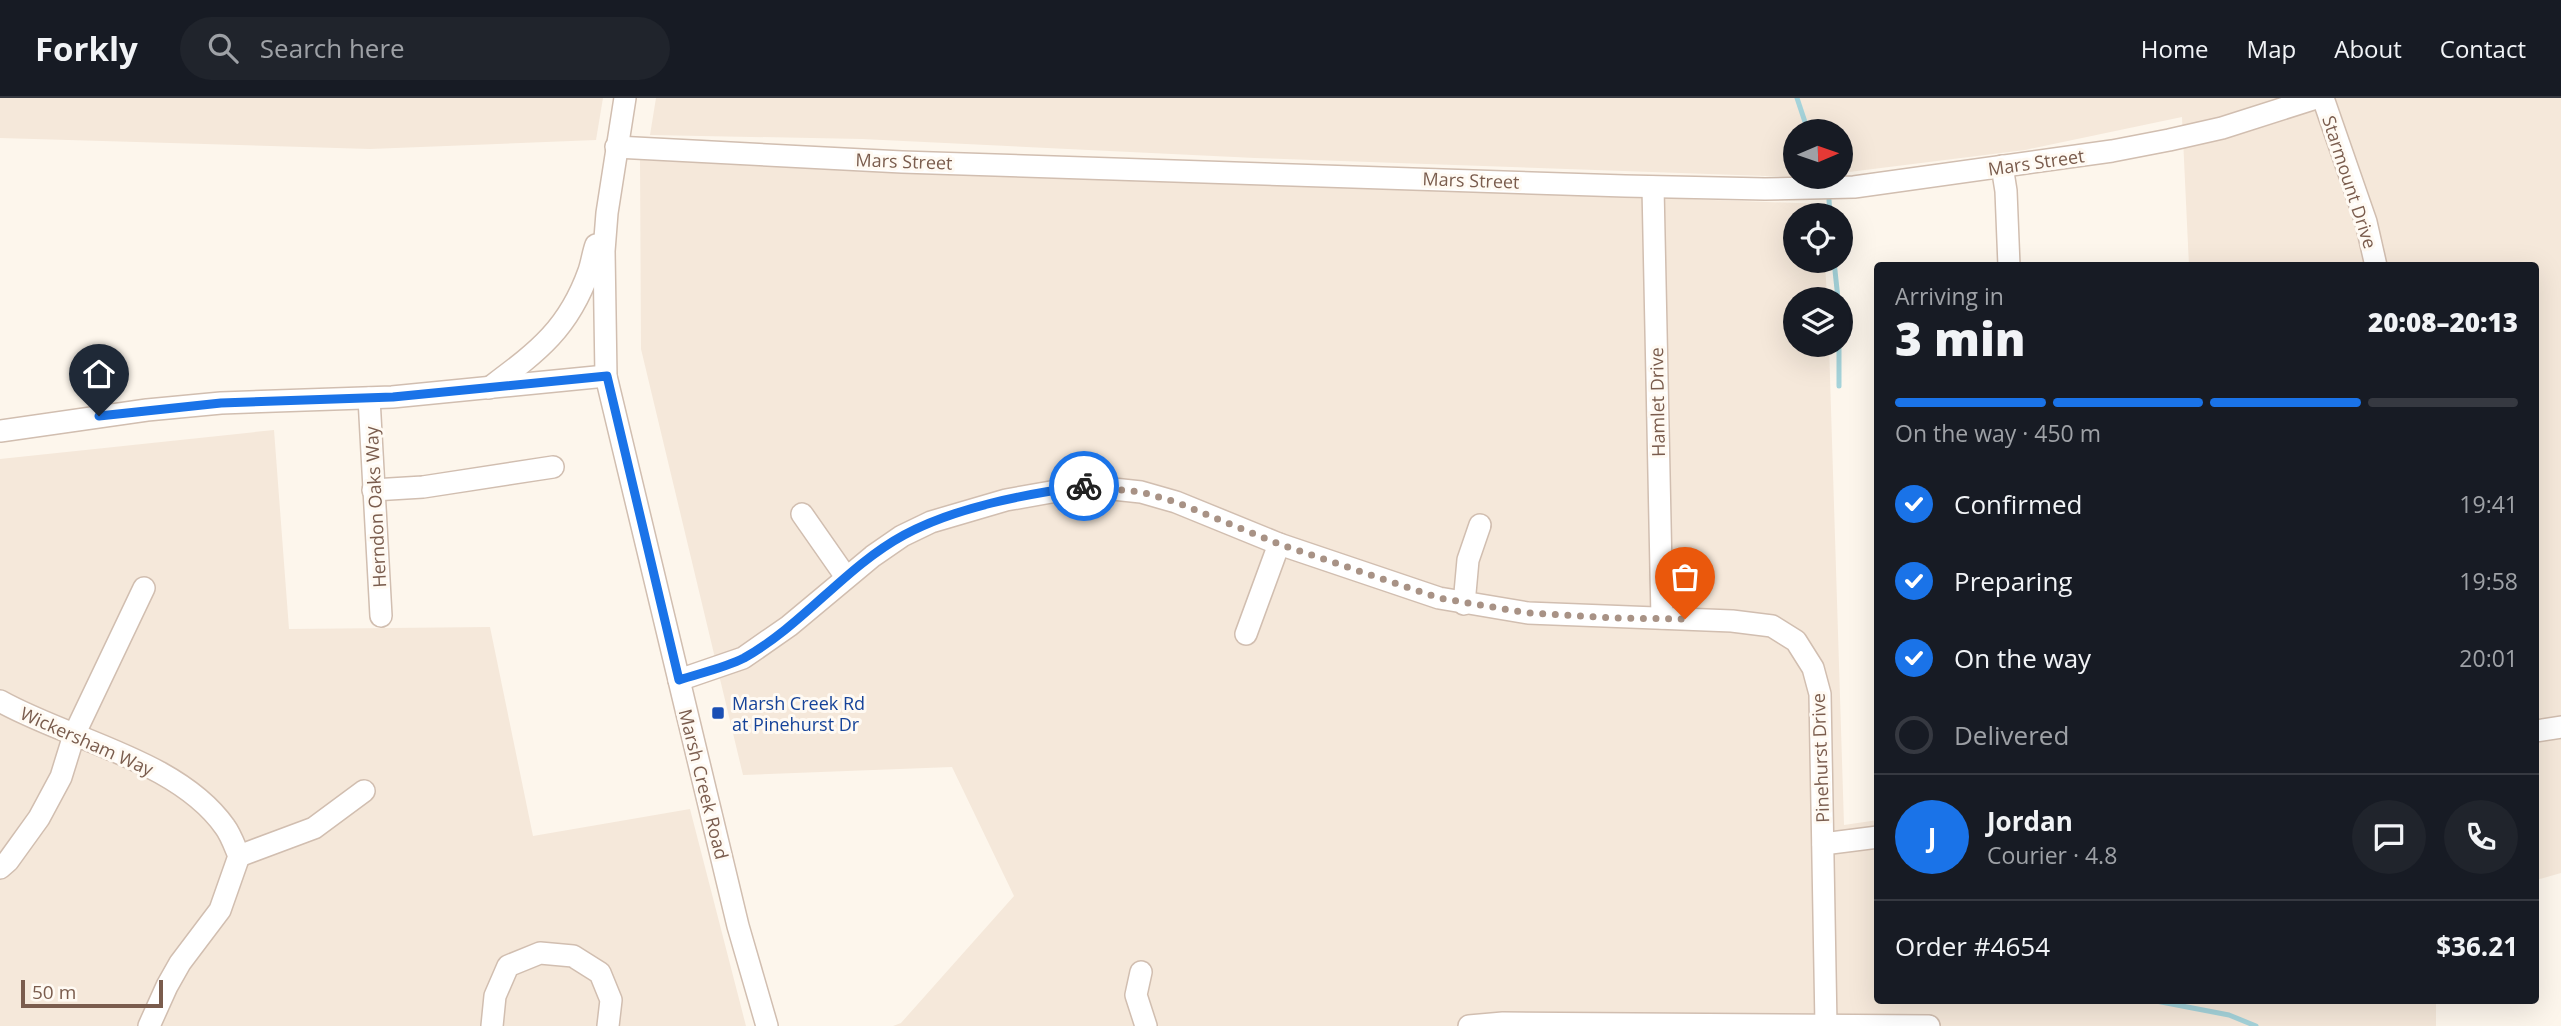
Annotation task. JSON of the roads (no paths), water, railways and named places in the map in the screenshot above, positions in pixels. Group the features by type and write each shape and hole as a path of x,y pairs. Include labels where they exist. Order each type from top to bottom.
{"street":[{"path":"487,389 552,338 572,309 589,270 607,213 625,98"},
{"name":"Mars Street","path":"616,147 902,162 1653,187 1854,187 2169,140 2222,128 2316,98"},
{"name":"Starmount Drive","path":"2323,98 2366,222 2375,262"},
{"path":"2002,166 2006,191 2009,262"},
{"name":"Hamlet Drive","path":"1653,187 1662,618"},
{"name":"Marsh Creek Road","path":"607,213 603,289 607,376 738,926 767,1026"},
{"path":"0,431 197,405 369,398 607,376"},
{"name":"Herndon Oaks Way","path":"369,398 381,616"},
{"path":"373,490 423,487 553,467"},
{"name":"Pinehurst Drive","path":"679,680 743,658 789,626 846,577 902,536 931,522 1006,500 1085,486 1120,488 1176,502 1279,544 1464,604 1528,613 1732,621 1772,626 1796,641 1813,668 1820,694 1826,1025"},
{"path":"802,514 846,577"},
{"path":"1464,604 1468,560 1480,524"},
{"path":"1246,634 1279,544"},
{"path":"0,868 39,818 61,777 74,735 144,588"},
{"name":"Wickersham Way","path":"0,701 24,715 160,772 200,801 225,827 239,856"},
{"path":"2539,731 2561,727"},
{"path":"149,1026 180,963 220,910 239,856 314,828 364,791"},
{"path":"1823,844 1874,838"},
{"path":"492,1026 495,996 508,966 540,953 573,956 600,973 611,1000 608,1026"},
{"path":"1141,972 1136,995 1146,1026"},
{"path":"1469,1026 1503,1023 1929,1026"}],"waterway":[{"path":"1797,98 1804,119"},
{"path":"1835,273 1837,287"},
{"path":"1839,357 1839,386"},
{"path":"2172,1004 2229,1015 2256,1026"}],"place":[{"name":"Marsh Creek Rd at Pinehurst Dr","path":"718,713"}]}
